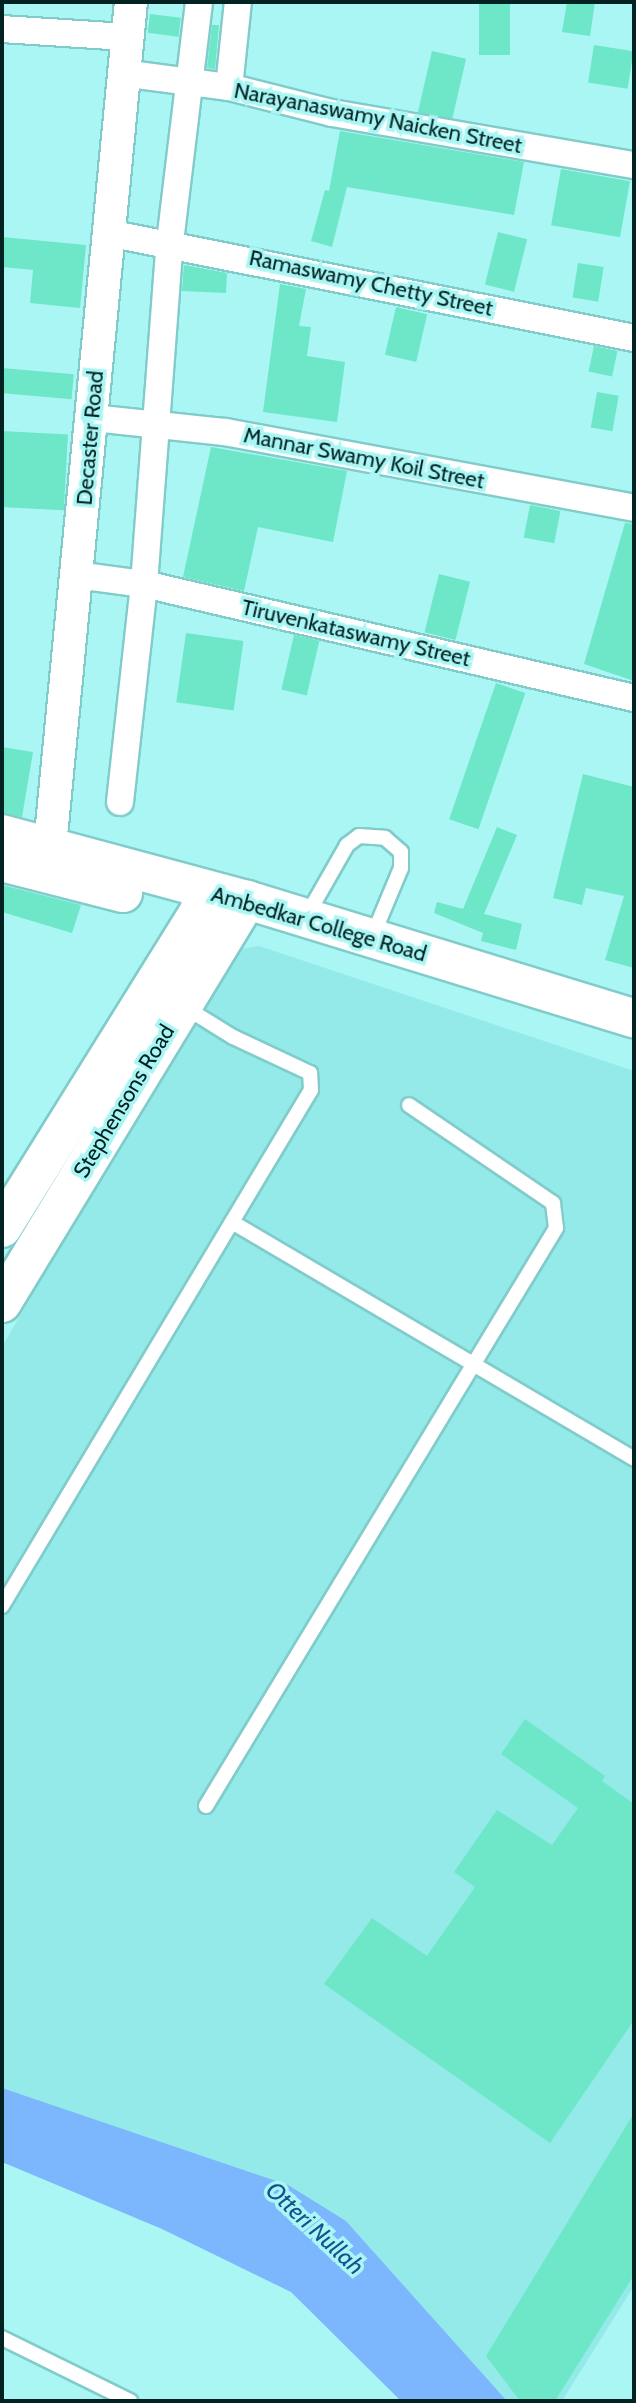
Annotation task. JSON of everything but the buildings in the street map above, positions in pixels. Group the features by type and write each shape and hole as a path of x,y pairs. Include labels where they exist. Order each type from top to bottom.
{"main road":[{"name":"Ambedkar College Road","path":"2,834 44,859 221,906 634,1046"},
{"name":"Ambedkar College Road","path":"2,862 44,859"},
{"name":"Ambedkar College Road","path":"221,906 306,917 634,1018"},
{"name":"Stephensons Road","path":"2,1303 182,1005 221,906"},
{"name":"Stephensons Road","path":"2,1228 221,906"}],"street":[{"name":"Decaster Road","path":"44,859 93,418 125,37 131,2"},
{"path":"120,802 144,584 170,242 199,2"},
{"path":"229,87 238,2"},
{"path":"2,29 125,37"},
{"name":"Narayanaswamy Naicken Street","path":"122,73 229,87 332,113 634,165"},
{"name":"Ramaswamy Chetty Street","path":"108,233 170,242 634,338"},
{"name":"Mannar Swamy Koil Street","path":"93,418 158,421 634,508"},
{"name":"Tiruvenkataswamy Street","path":"77,575 144,584 634,698"}],"lane":[{"path":"306,917 347,845 359,836 385,838 401,852 401,868 372,938"},
{"path":"2,1606 311,1090 310,1073 233,1037 182,1005"},
{"path":"206,1806 556,1228 553,1203 409,1105"},
{"path":"232,1222 634,1459"},
{"path":"2,2338 130,2401"}],"shaded area":[{"path":"259,946 634,1071 634,2286 562,2401 507,2401 346,2221 2,2088 2,1347 230,951"}],"water":[{"name":"Otteri Nullah","path":"2,2088 288,2185 346,2221 507,2401 401,2401 291,2292 162,2229 2,2162"}]}
